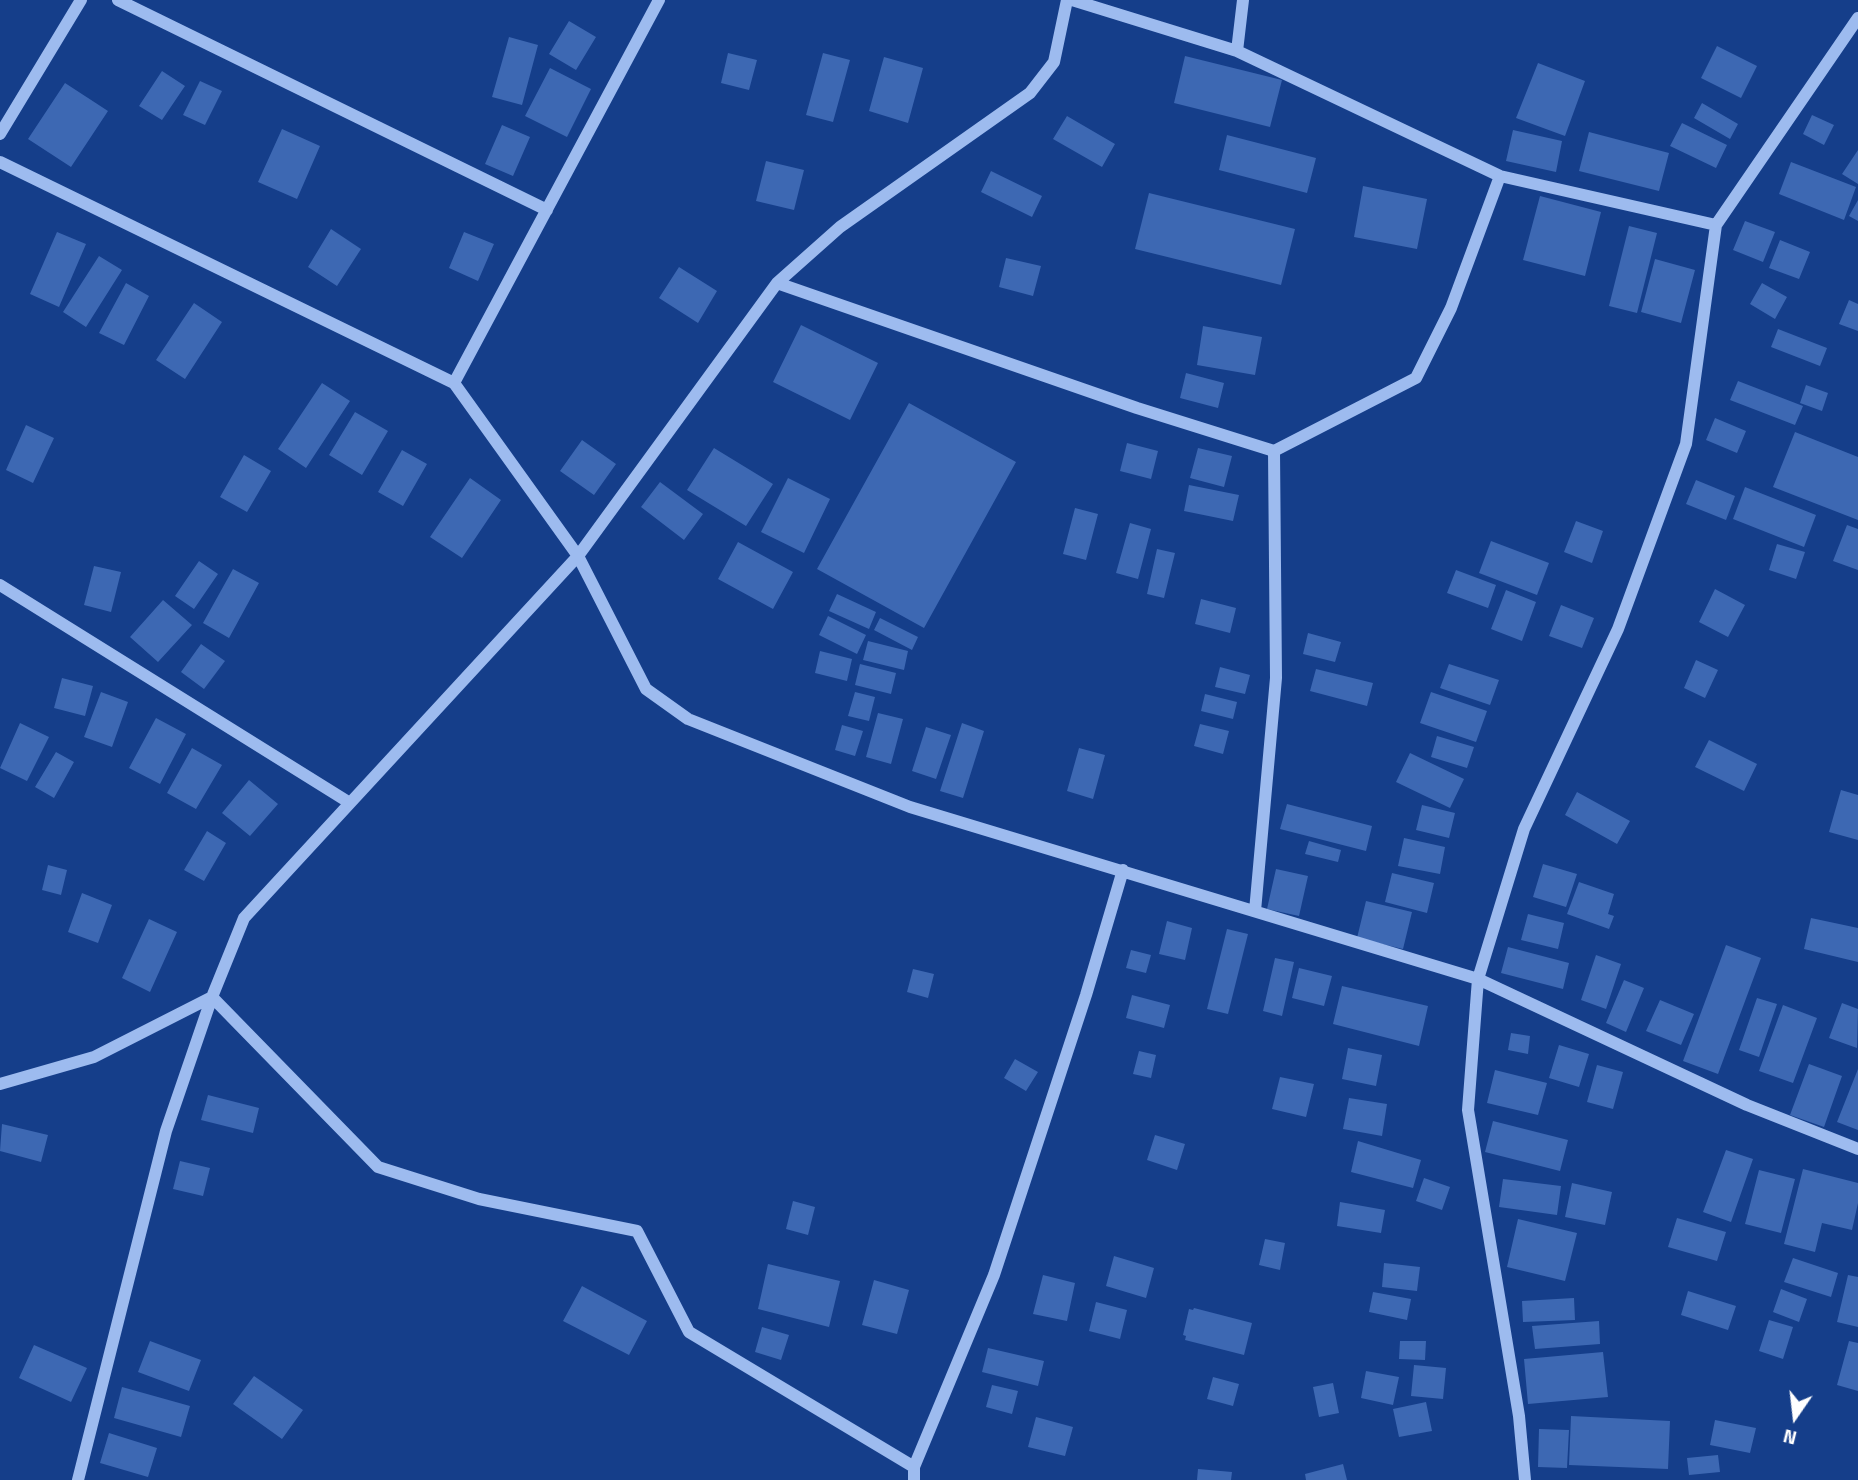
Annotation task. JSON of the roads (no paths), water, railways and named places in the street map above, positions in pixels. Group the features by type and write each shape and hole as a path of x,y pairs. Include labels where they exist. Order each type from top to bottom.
{"street":[{"path":"0,134 82,0"},
{"path":"118,0 547,210"},
{"path":"454,383 659,0"},
{"path":"78,1480 166,1131 212,997 244,918 578,556 777,283 840,227 1030,93 1054,62 1070,0 1237,51 1500,176 1716,225"},
{"path":"1237,51 1243,0"},
{"path":"1525,1480 1519,1416 1468,1110 1478,979 1524,829 1618,629 1686,444 1716,225 1858,18"},
{"path":"0,162 454,383 578,556 646,689 688,719 910,807 1478,979 1748,1105 1858,1149"},
{"path":"777,283 1137,408 1274,451 1416,378 1451,308 1500,176"},
{"path":"1255,911 1276,678 1274,451"},
{"path":"0,585 350,803"},
{"path":"212,997 378,1167 479,1199 637,1231 689,1332 914,1474 994,1275 1086,995 1123,870"},
{"path":"0,1084 94,1057 212,997"}]}
